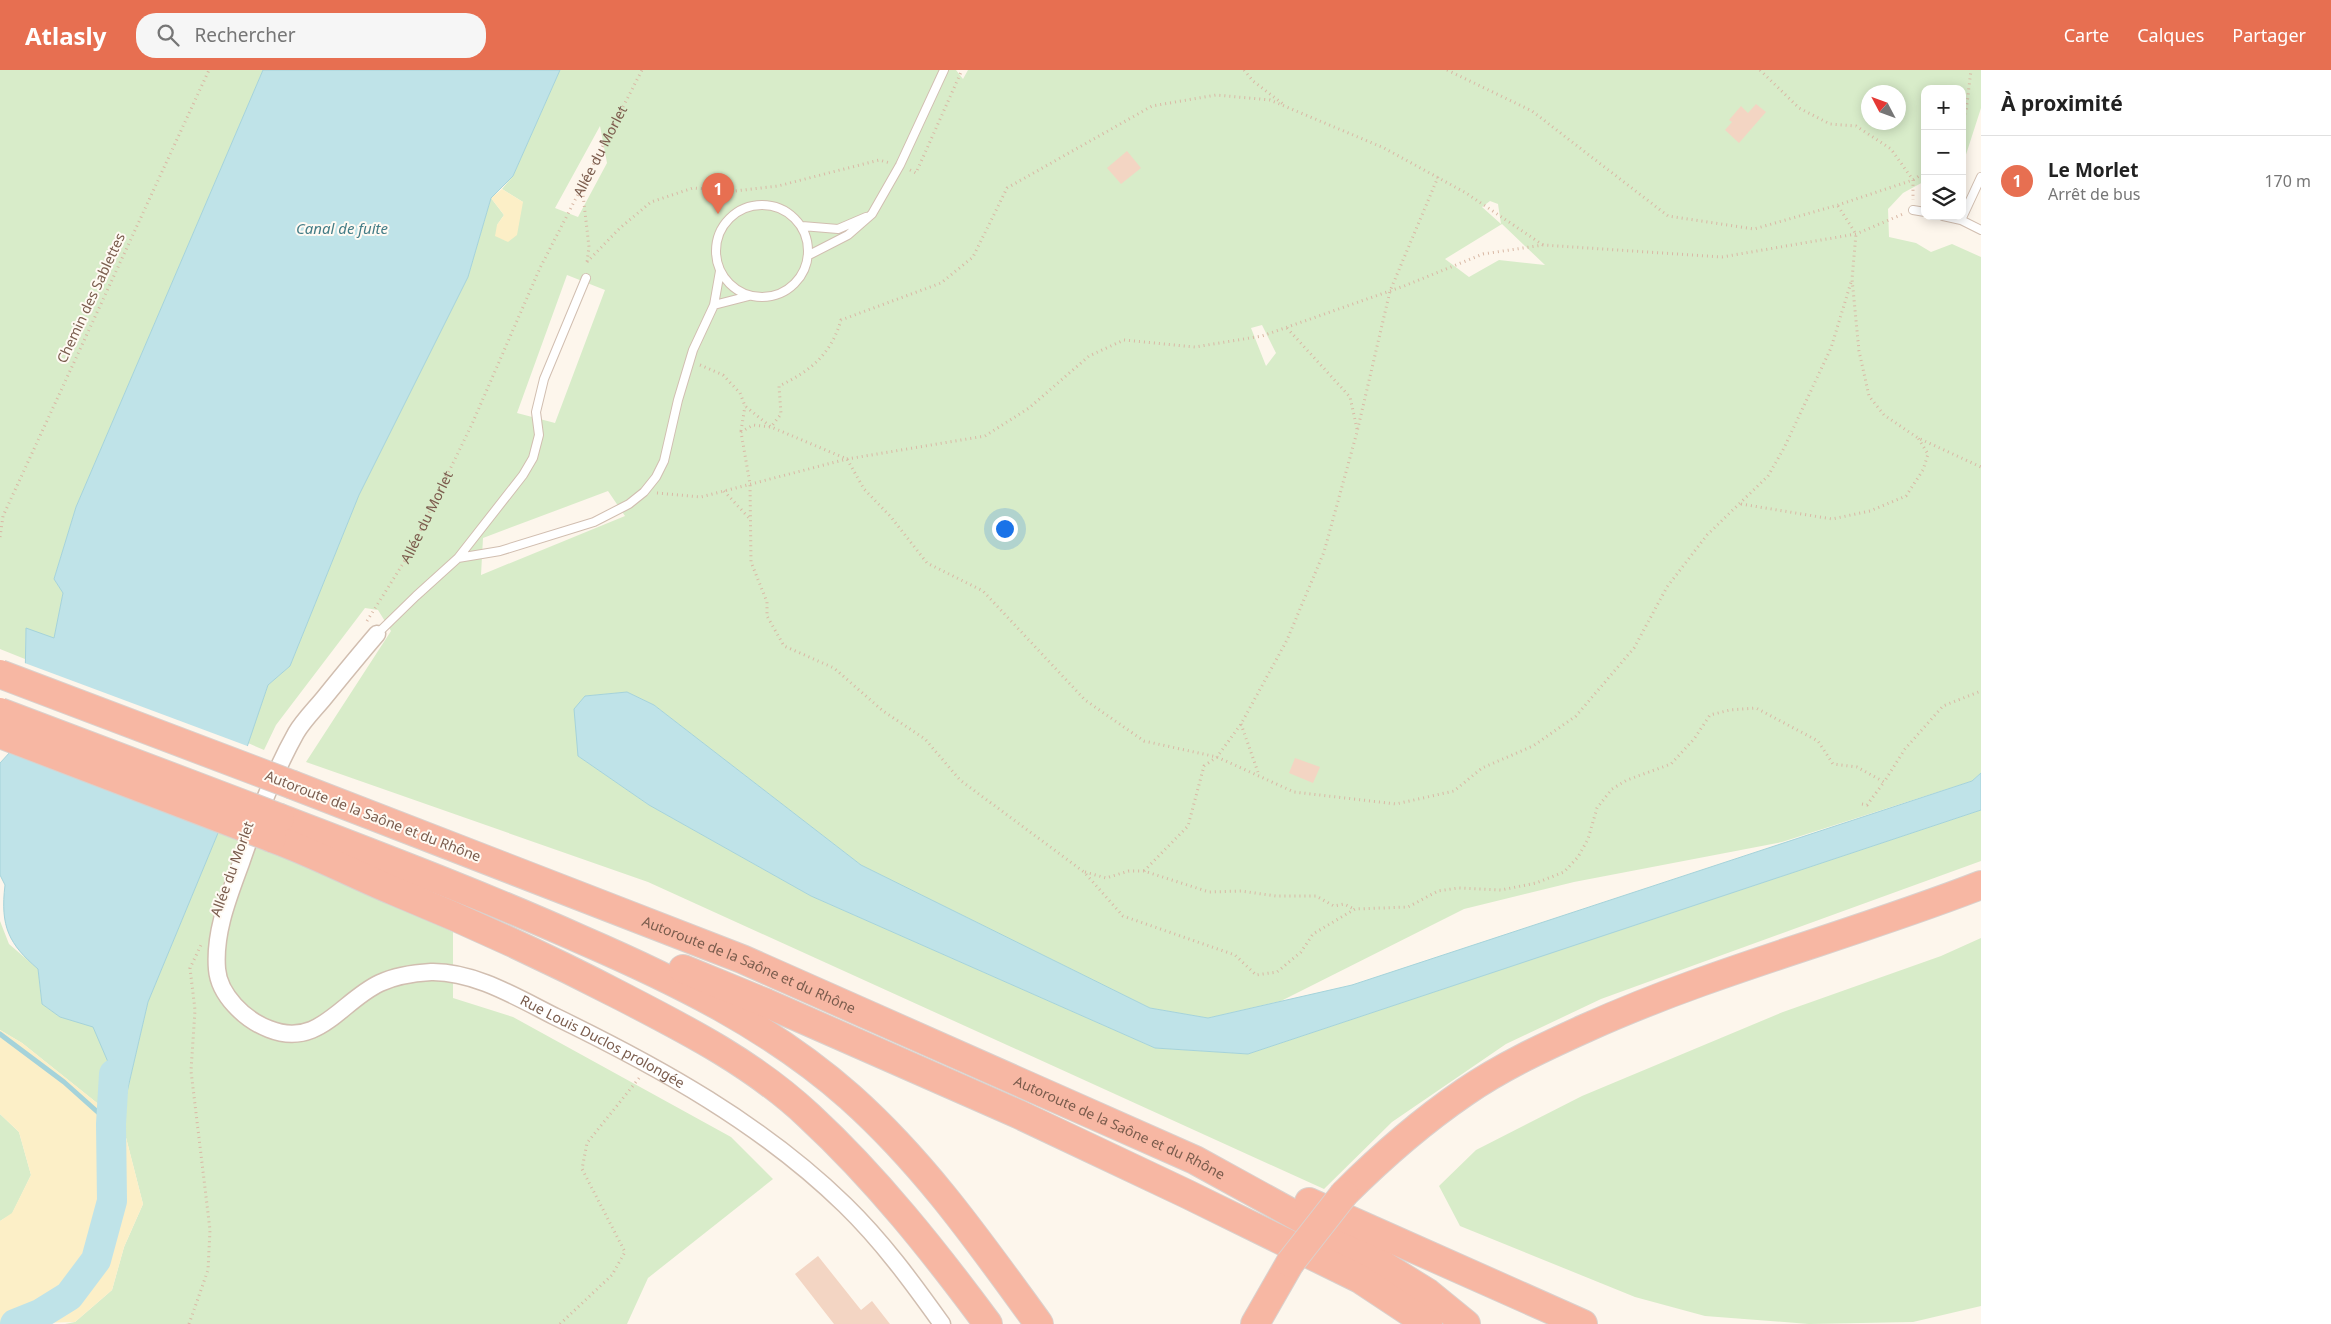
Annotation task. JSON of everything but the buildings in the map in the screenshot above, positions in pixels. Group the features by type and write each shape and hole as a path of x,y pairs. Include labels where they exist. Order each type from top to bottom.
{"highway":[{"name":"Autoroute de la Saône et du Rhône","path":"0,674 742,959 1195,1160 1357,1249 1428,1294 1466,1324"},
{"path":"0,712 276,828 312,852 350,872 463,919 574,972 726,1052 809,1116 891,1200 988,1324"},
{"path":"0,734 471,892 658,973 731,1012 785,1045 850,1097 897,1142 938,1188 1039,1324"},
{"path":"312,852 352,863 417,888 630,975 764,1051 825,1092 850,1097"},
{"path":"1255,1324 1290,1263 1344,1194 1380,1158 1417,1126 1466,1091 1540,1049 1629,1008 1722,974 1916,910 1981,885"},
{"path":"658,973 684,969 1018,1114 1360,1279 1428,1324"},
{"path":"1195,1160 1238,1170 1582,1324"}],"street":[{"name":"Allée du Morlet","path":"217,970 218,937 227,902 257,816 297,730 377,634"},
{"name":"Rue Louis Duclos prolongée","path":"217,970 229,1000 256,1022 270,1030 301,1034 314,1030 380,983 402,976 424,973 459,974 536,1007 640,1058 693,1089 797,1162 846,1205 894,1258 942,1324"}],"lane":[{"path":"809,255 848,235 872,214 900,165 944,70"},
{"path":"1966,209 1981,176"},
{"path":"458,558 500,551 594,522 629,504 644,492 664,461 690,361 714,305 720,271 716,249 719,233 728,219 741,209 759,204 775,206 791,214 802,226 807,239 809,255 806,266 798,280 786,291 766,297 749,296 714,305"},
{"path":"1913,210 1921,211"},
{"path":"802,226 838,229 872,214"},
{"path":"1961,220 1981,230"},
{"path":"720,271 730,284 749,296"},
{"name":"Allée du Morlet","path":"377,634 458,558 523,475 533,458 539,435 536,412 544,379 586,278"}],"path":[{"name":"Chemin des Sablettes","path":"0,537 3,516 209,70"},
{"name":"Allée du Morlet","path":"361,628 373,614 409,554 472,424 540,268 642,70"},
{"path":"587,262 620,228 651,202 693,188 735,191 778,186 879,160 900,165 916,173 962,70"},
{"path":"1244,70 1252,81 1286,106"},
{"path":"1448,70 1532,111 1668,216 1754,229 1838,205 1914,180 1921,175"},
{"path":"644,492 701,497 847,459 985,436 1029,408 1089,356 1124,340 1195,347 1262,336 1390,292 1483,254 1544,245 1722,257 1856,234 1913,210 1914,180 1891,149 1856,126 1830,124 1799,108 1760,70"},
{"path":"1966,112 1971,70"},
{"path":"771,427 781,414 780,386 797,378 820,359 835,340 841,320 941,283 973,258 1007,188 1152,106 1216,95 1270,100 1384,148 1466,192 1544,245"},
{"path":"1144,871 1188,826 1204,766 1217,757 1241,724 1287,640 1324,552 1357,432 1390,292 1438,177"},
{"path":"582,185 588,247 586,278"},
{"path":"1838,205 1856,234 1852,279 1859,351 1869,396 1884,415 1918,438 1981,467"},
{"path":"690,361 723,375 740,394 745,406 771,427 847,459 864,489 891,517 927,563 983,591 1085,700 1144,741 1217,757 1294,792 1396,804 1454,791 1482,768 1533,746 1576,716 1634,648 1668,587 1707,535 1768,476 1784,448 1832,348 1852,279"},
{"path":"1287,328 1350,397 1357,432"},
{"path":"745,406 740,432 750,484 752,562 767,602 767,616 784,646 834,668 883,711 925,739 960,780 1084,872 1123,916 1235,955 1256,975 1277,972 1301,952 1313,934 1354,910 1408,907 1438,891 1458,888 1501,890 1536,883 1564,872 1578,857 1588,839 1597,808 1612,789 1627,780 1671,764 1694,739 1710,715 1716,713 1756,708 1818,741 1833,764 1857,767 1884,782"},
{"path":"740,432 753,425 771,427"},
{"path":"1741,504 1832,519 1870,511 1906,496 1923,470 1928,454 1918,438"},
{"path":"724,491 751,519"},
{"path":"1862,804 1867,805 1905,749 1943,706 1981,691"},
{"path":"1241,724 1259,776"},
{"path":"1084,872 1106,878 1129,871 1144,871 1209,892 1241,891 1276,896 1316,896 1334,906 1344,904 1354,910"},
{"path":"188,1324 208,1270 210,1230 191,1070 195,1010 190,968 206,937"},
{"path":"560,1324 612,1275 625,1252 582,1169 587,1143 643,1074 635,1070"}],"green space":[{"path":"0,70 263,70 76,507 54,579 63,593 54,639 26,629 25,659 0,649"},
{"path":"560,70 956,70 963,79 968,70 1981,70 1981,108 1966,155 1966,85 1921,85 1921,183 1903,193 1888,209 1889,237 1916,243 1931,252 1952,244 1981,257 1981,773 1972,781 1782,842 1574,882 1464,909 1281,1001 1208,1018 1150,1008 861,865 654,705 627,692 585,696 578,756 649,805 811,896 1155,1048 1248,1054 1981,810 1981,861 1601,999 1506,1044 1392,1122 1324,1189 648,882 306,762 391,631 378,610 365,608 276,725 264,750 248,743 268,685 290,666 359,495 468,277 491,198 504,215 497,225 523,202 502,189 513,176","holes":["600,126 607,163 578,217 555,208","1490,201 1498,204 1501,224 1482,207","1502,224 1545,265 1499,260 1469,277 1445,259","567,275 605,290 555,423 517,413","1262,325 1276,353 1266,366 1251,328","608,491 625,516 481,575 483,538"]},
{"path":"218,833 322,872 453,932 453,998 513,1017 731,1137 773,1179 648,1278 627,1324 65,1324 75,1322 112,1290 124,1247 143,1204 121,1118 148,1002"},
{"path":"0,921 9,944 38,969 42,1004 60,1017 93,1026 108,1062 107,1111 22,1043 0,1030"},
{"path":"1981,938 1981,1306 1913,1322 1809,1324 1705,1316 1635,1297 1460,1226 1439,1186 1476,1150 1582,1096 1783,1012 1941,956"},
{"path":"0,1114 19,1132 31,1175 12,1214 0,1221"}],"sand":[{"path":"502,189 523,202 517,235 508,242 495,236 497,225 504,215 491,198"},
{"path":"0,1030 22,1043 107,1111 121,1118 143,1204 124,1247 112,1290 75,1322 0,1324 0,1221 12,1213 31,1175 19,1132 0,1114"}],"water":[{"name":"Canal de fuite","path":"263,70 560,70 513,176 491,198 468,277 359,495 290,666 268,685 218,833 148,1002 121,1118 107,1111 108,1062 93,1027 60,1017 42,1004 38,969 13,943 9,933 4,912 5,885 0,875 0,763 11,751 25,684 26,628 54,638 63,593 54,579 76,507"},
{"path":"627,692 654,705 861,865 1150,1008 1208,1018 1352,985 1972,781 1981,773 1981,810 1248,1054 1155,1048 811,896 649,805 578,756 574,709 585,696"}],"pier":[{"path":"22,662 250,747 221,829 14,712 22,684"}],"waterway":[{"path":"0,1034 64,1082 111,1124"},
{"path":"15,1324 40,1314 69,1296 96,1260 112,1201 111,1124 114,1074"}],"place":[{"name":"Le Morlet","path":"718,214"}]}
